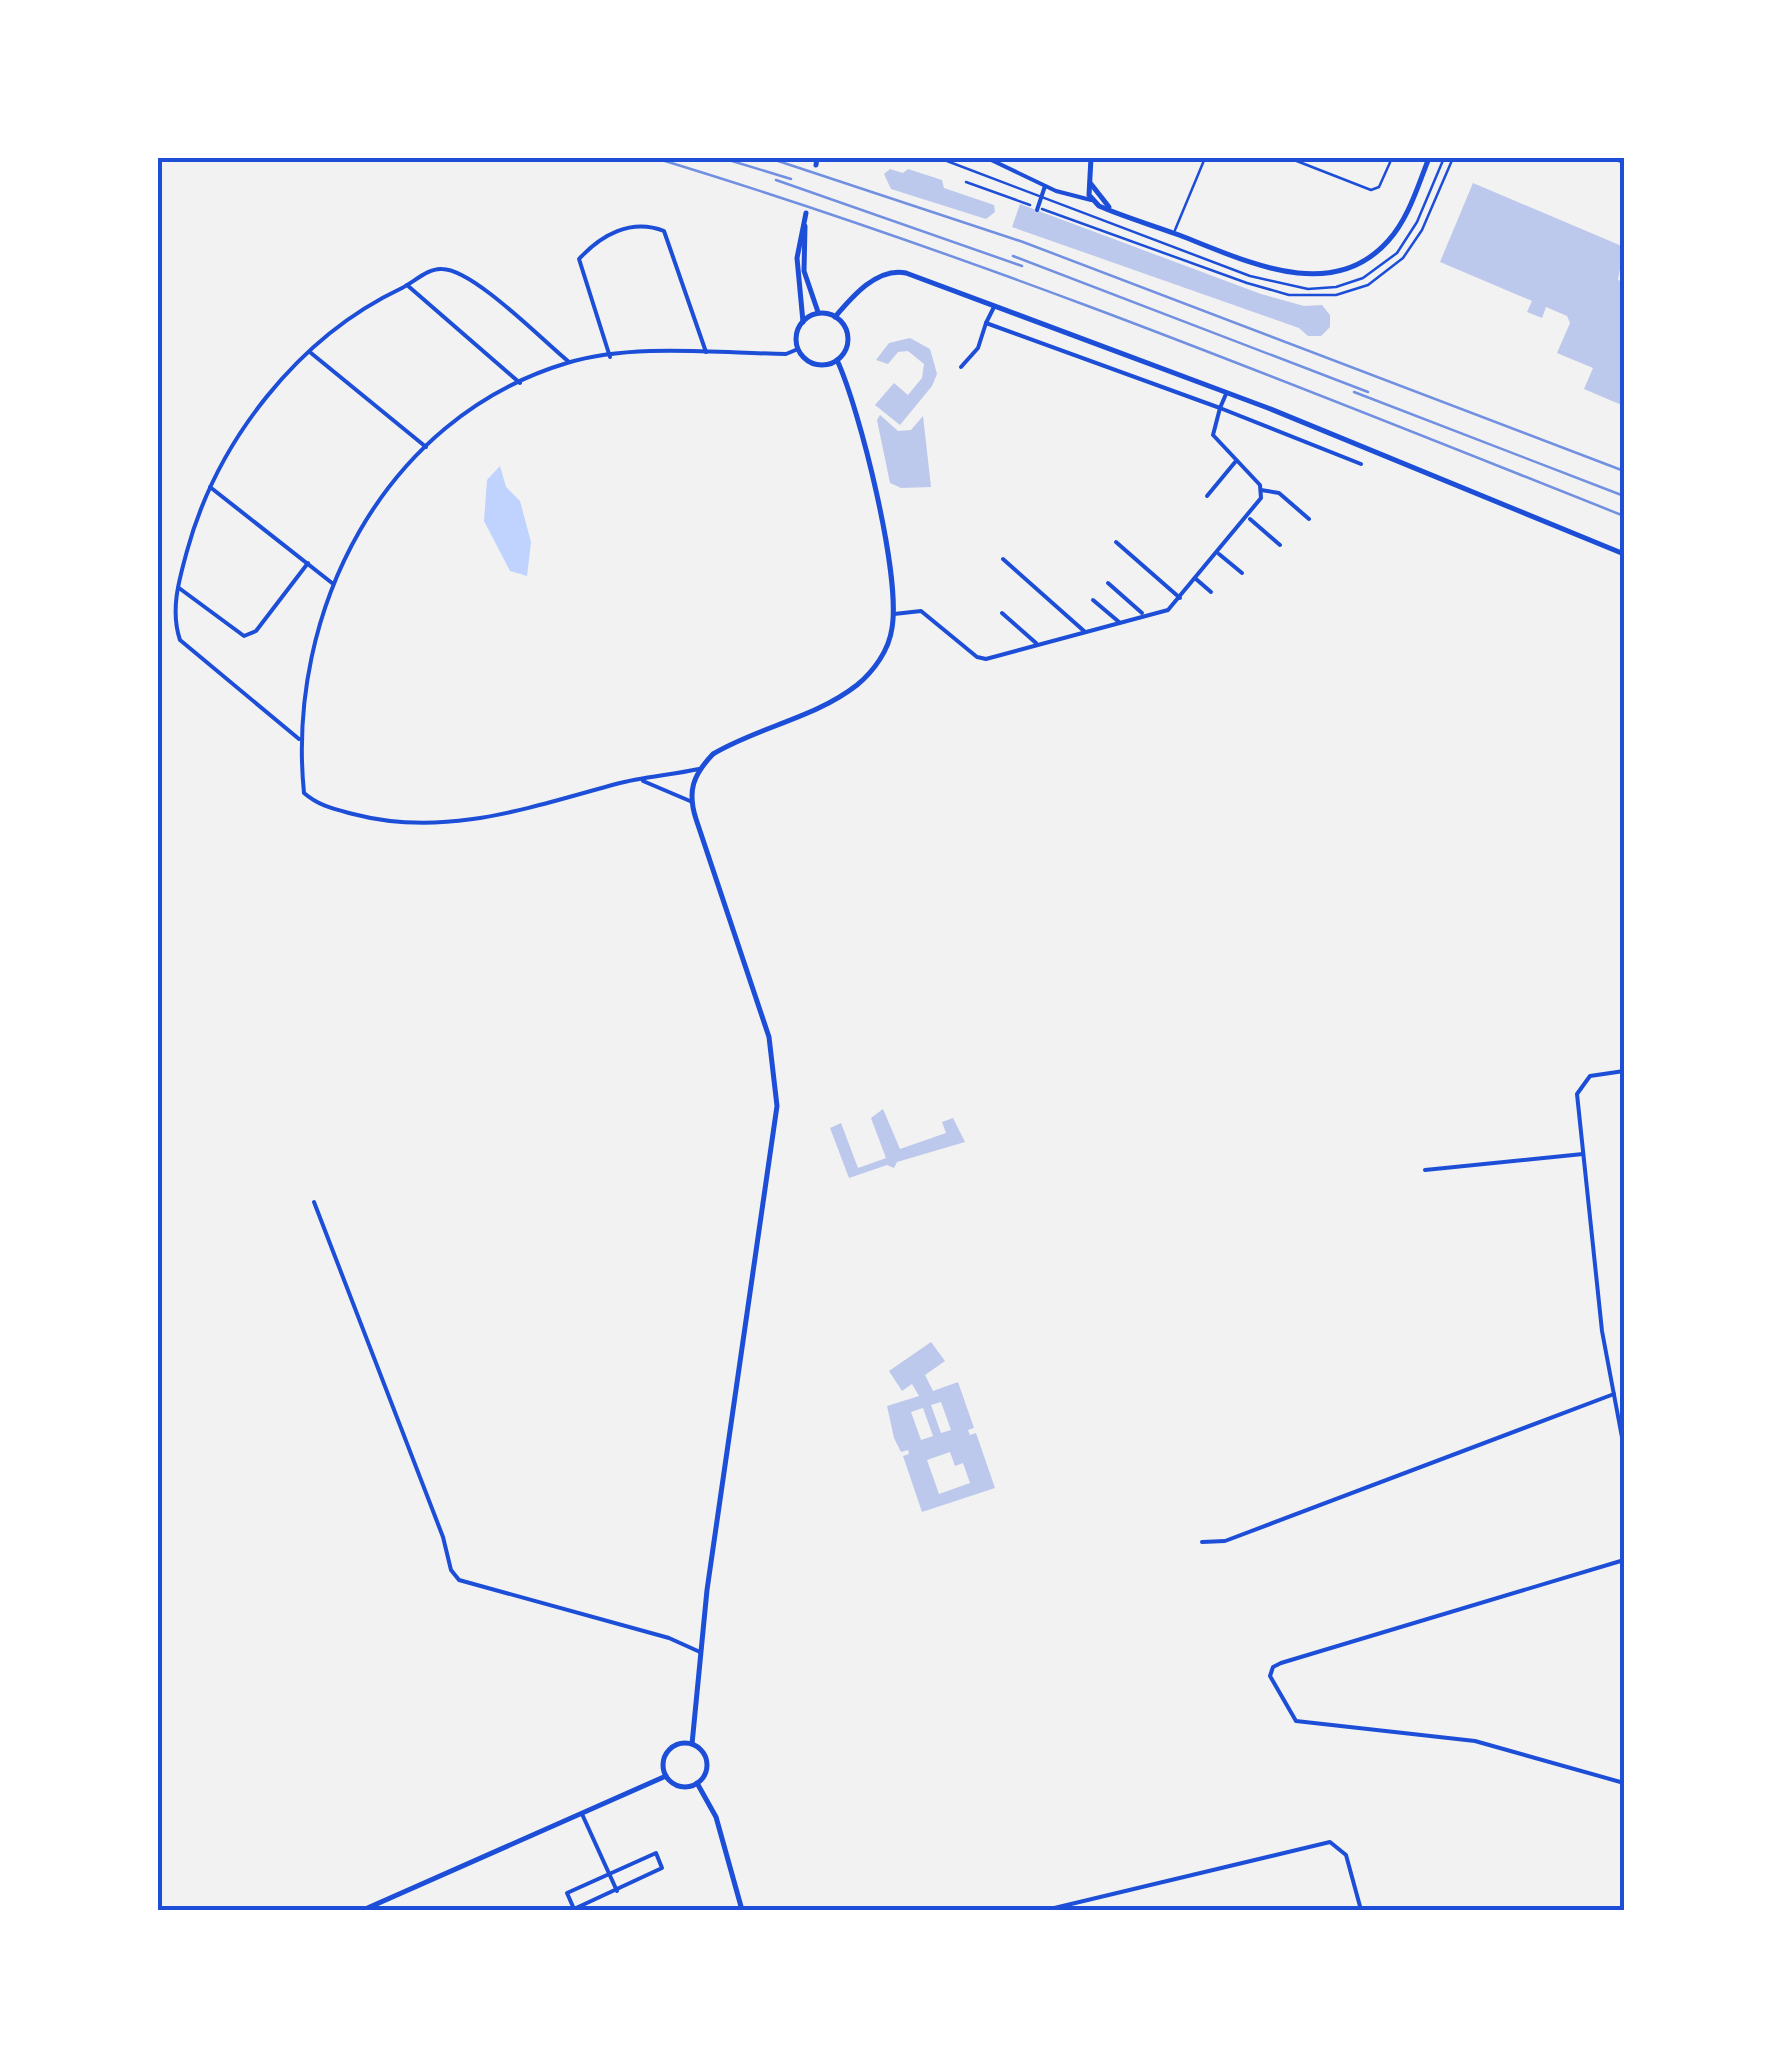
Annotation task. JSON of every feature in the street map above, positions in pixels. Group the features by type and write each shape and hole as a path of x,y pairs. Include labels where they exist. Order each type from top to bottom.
{"street":[{"path":"987,158 1046,186 1247,261 1296,274 1344,270 1376,252 1394,234 1430,158"},
{"path":"1090,158 1091,200"},
{"path":"1613,158 1624,162"},
{"path":"1090,182 1112,210"},
{"path":"1037,210 1046,186"},
{"path":"803,322 797,258 806,213 804,271 818,313"},
{"path":"610,357 579,259 596,240 640,226 664,231 706,352"},
{"path":"299,739 180,640 177,586 209,487 241,429 311,353 381,298 436,268 452,270 568,362"},
{"path":"835,316 860,289 899,271 1226,394 1624,554"},
{"path":"408,286 520,383"},
{"path":"961,367 978,348 994,307"},
{"path":"835,316 818,313 803,322 796,335 798,349 815,364 837,360"},
{"path":"835,316 848,340 837,360"},
{"path":"986,323 1361,464"},
{"path":"798,349 786,354 706,352 568,362 520,383 460,419 426,448 376,502 332,583 313,641 299,739 304,793 318,804 376,820 438,824 492,818 619,783 698,768 725,746 823,706 855,686 885,651 894,614 859,416 837,360"},
{"path":"311,353 426,448"},
{"path":"1226,394 1213,435 1261,490 1279,493 1309,520"},
{"path":"1207,496 1236,460"},
{"path":"209,487 332,583"},
{"path":"894,614 916,610 977,656 986,658 1168,610 1248,518 1261,490"},
{"path":"1248,518 1280,545"},
{"path":"1116,542 1180,598"},
{"path":"1218,554 1242,574"},
{"path":"1003,560 1084,631"},
{"path":"177,586 244,636 256,630 308,563"},
{"path":"1196,579 1210,592"},
{"path":"1108,583 1144,615"},
{"path":"1093,600 1118,622"},
{"path":"1002,613 1038,644"},
{"path":"692,1744 700,1652 777,1106 762,1013 690,802 698,768"},
{"path":"643,781 690,802"},
{"path":"1624,1071 1590,1076 1581,1083 1578,1094 1602,1331 1624,1448"},
{"path":"1425,1170 1583,1154"},
{"path":"314,1202 443,1537 451,1570 459,1580 668,1638 700,1652"},
{"path":"1202,1542 1225,1541 1614,1394"},
{"path":"1624,1560 1280,1662 1272,1667 1270,1676 1296,1721 1475,1741 1624,1783"},
{"path":"677,1744 692,1744 706,1759 705,1772 697,1783 676,1785 666,1776 666,1754 677,1744"},
{"path":"363,1910 666,1776"},
{"path":"697,1783 716,1817 742,1910"},
{"path":"582,1814 617,1892"},
{"path":"1046,1910 1330,1842 1340,1846 1361,1910"},
{"path":"656,1852 662,1868 574,1909 567,1893 608,1874 656,1852"}],"lane":[{"path":"939,158 1250,276 1320,289 1364,278 1397,253 1417,222 1444,158"},
{"path":"958,158 958,166"},
{"path":"1174,233 1205,158"},
{"path":"1289,158 1371,190 1378,186 1392,158"}],"path":[{"path":"1413,246 1453,158"}],"water":[{"path":"500,466 506,487 520,501 531,542 527,576 510,571 484,521 487,480"}],"building":[{"path":"890,169 903,173 908,169 942,180 944,188 994,205 995,212 986,219 891,189 884,174"},
{"path":"1473,183 1624,247 1618,280 1624,282 1624,406 1584,389 1593,368 1557,353 1570,323 1567,316 1546,307 1542,318 1527,312 1532,301 1440,262"},
{"path":"1020,204 1261,294 1304,306 1322,305 1330,315 1330,327 1321,336 1308,336 1299,328 1012,227"},
{"path":"910,338 930,349 937,374 900,425 875,405 894,383 908,395 922,378 924,364 908,351 898,352 888,364 876,360 889,343"},
{"path":"880,415 898,431 911,430 923,416 931,487 901,488 890,483 877,420"},
{"path":"883,1109 900,1149 946,1133 942,1122 953,1118 965,1142 897,1162 894,1168 887,1165 849,1178 830,1128 841,1123 858,1168 886,1158 871,1118"},
{"path":"931,1342 945,1361 925,1375 933,1391 958,1382 974,1428 968,1430 970,1435 976,1433 995,1488 922,1512 903,1456 909,1454 908,1450 901,1452 894,1438 887,1406 919,1396 912,1384 902,1391 889,1371","holes":["941,1402 951,1430 941,1433 931,1405","923,1408 933,1436 921,1440 911,1412","950,1452 955,1466 963,1463 970,1483 939,1494 927,1460"]}],"railway":[{"path":"655,158 1022,282 1624,516"},
{"path":"722,158 791,179"},
{"path":"769,158 1023,242 1624,471"},
{"path":"776,180 1022,266"},
{"path":"1013,256 1368,392"},
{"path":"1354,392 1624,496"}]}
